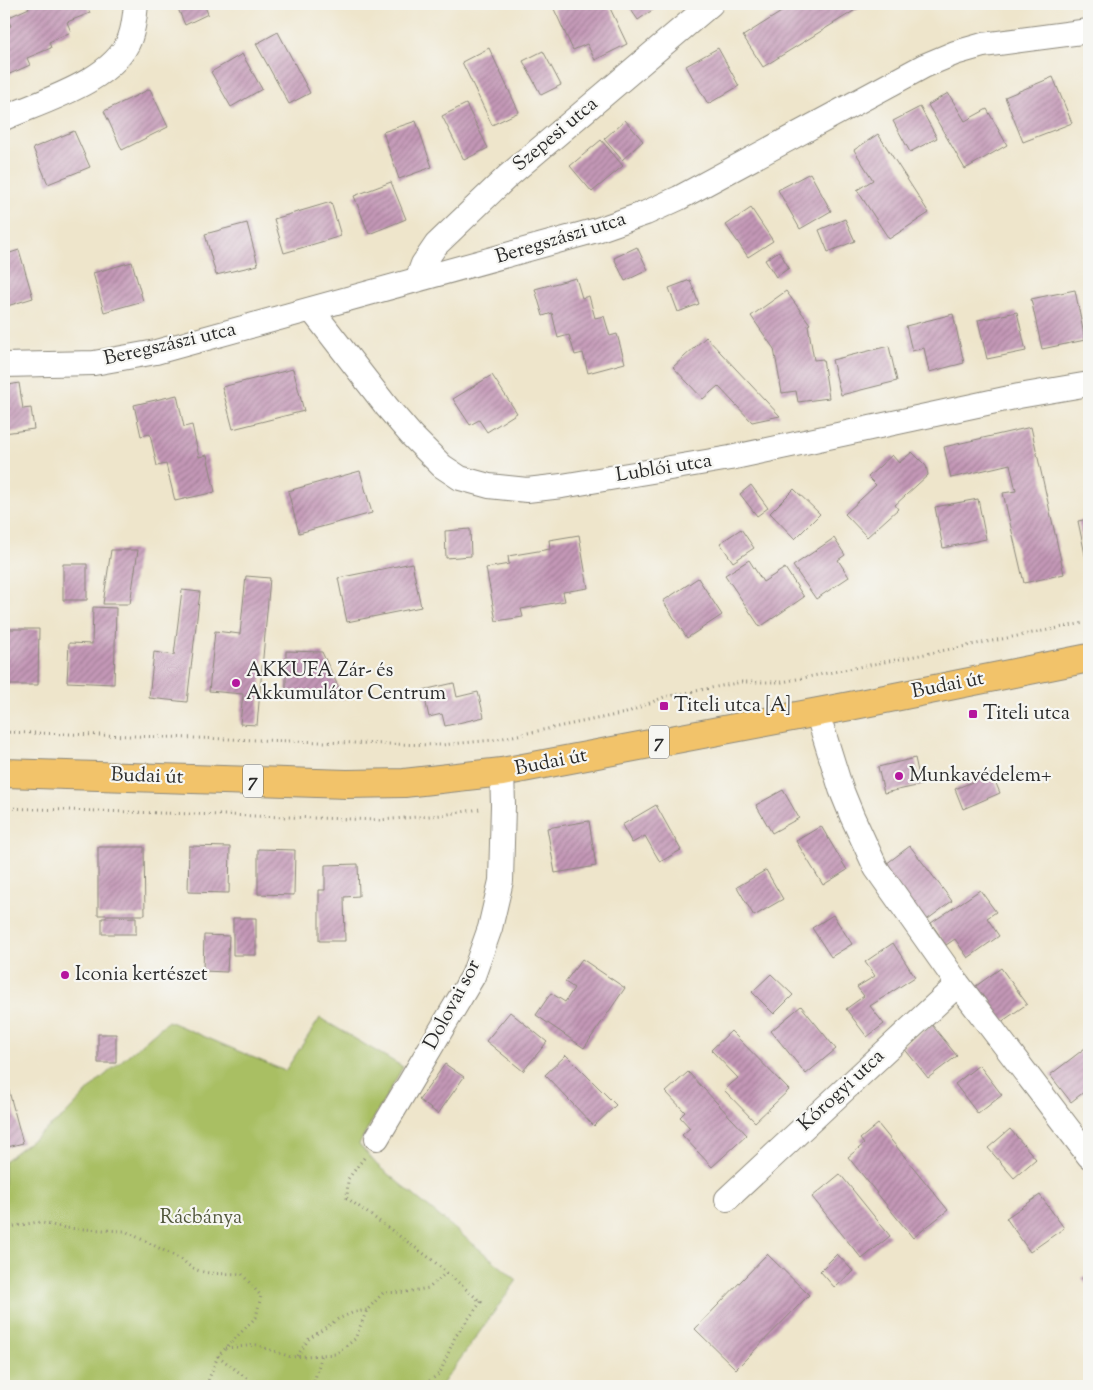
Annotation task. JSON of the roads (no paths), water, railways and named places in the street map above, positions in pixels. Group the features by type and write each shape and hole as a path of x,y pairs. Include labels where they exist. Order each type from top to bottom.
{"main road":[{"name":"Budai út","path":"4,773 347,784 404,783 502,772 1089,658"}],"street":[{"path":"4,118 77,86 105,70 121,53 130,38 136,4"},
{"name":"Szepesi utca","path":"417,280 423,264 436,245 508,176 711,4"},
{"name":"Beregszászi utca","path":"4,365 94,363 156,352 597,230 646,212 709,183 924,66 955,53 982,45 1089,31"},
{"name":"Lublói utca","path":"311,309 387,407 442,466 460,478 489,486 528,490 572,485 730,458 1019,396 1089,384"},
{"path":"817,712 841,789 876,868 958,984 1089,1156"},
{"name":"Dolovai sor","path":"377,1138 473,976 490,928 501,881 502,772"},
{"name":"Kórogyi utca","path":"727,1199 958,984"}],"place":[{"name":"AKKUFA Zár- és Akkumulátor Centrum","path":"236,683"},
{"name":"Titeli utca [A]","path":"664,706"},
{"name":"Titeli utca","path":"973,714"},
{"name":"Munkavédelem+","path":"899,776"},
{"name":"Iconia kertészet","path":"65,975"}],"park label":[{"name":"Rácbánya","path":"201,1218"}]}
